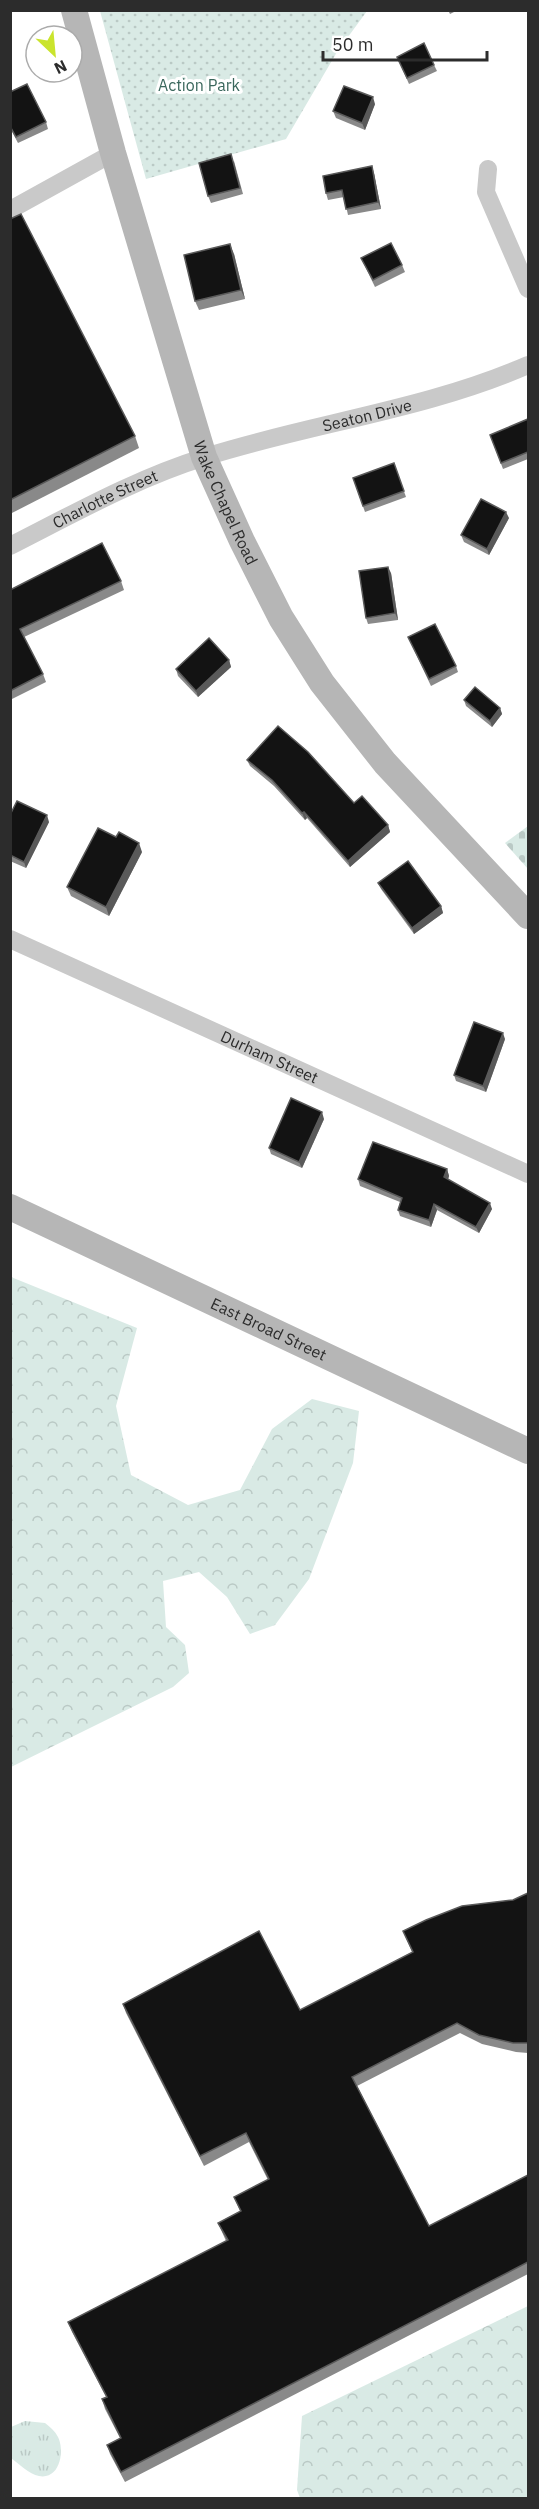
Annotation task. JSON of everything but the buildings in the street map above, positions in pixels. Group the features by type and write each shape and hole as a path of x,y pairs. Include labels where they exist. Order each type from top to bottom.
{"main road":[{"name":"Wake Chapel Road","path":"74,10 113,153 204,457 242,541 281,618 322,683 384,763 528,916"},
{"name":"East Broad Street","path":"10,1207 528,1451"}],"street":[{"path":"10,210 113,153"},
{"path":"488,169 486,192 528,289"},
{"name":"Seaton Drive","path":"204,457 423,403 497,379 528,365"},
{"name":"Charlotte Street","path":"10,546 99,500 204,457"},
{"name":"Durham Street","path":"10,939 528,1174"}],"green space":[{"name":"Action Park","path":"100,11 367,11 337,52 286,139 146,179"},
{"path":"528,826 528,869 505,843"},
{"path":"11,1277 137,1328 116,1406 131,1475 188,1505 240,1490 272,1429 312,1399 359,1411 353,1463 309,1579 275,1625 250,1634 227,1597 199,1572 163,1581 166,1627 185,1645 189,1673 173,1687 11,1767"},
{"path":"528,2306 528,2498 300,2498 297,2490 302,2416"},
{"path":"25,2421 45,2423 58,2437 61,2457 52,2474 35,2475 11,2458 11,2427"}]}
